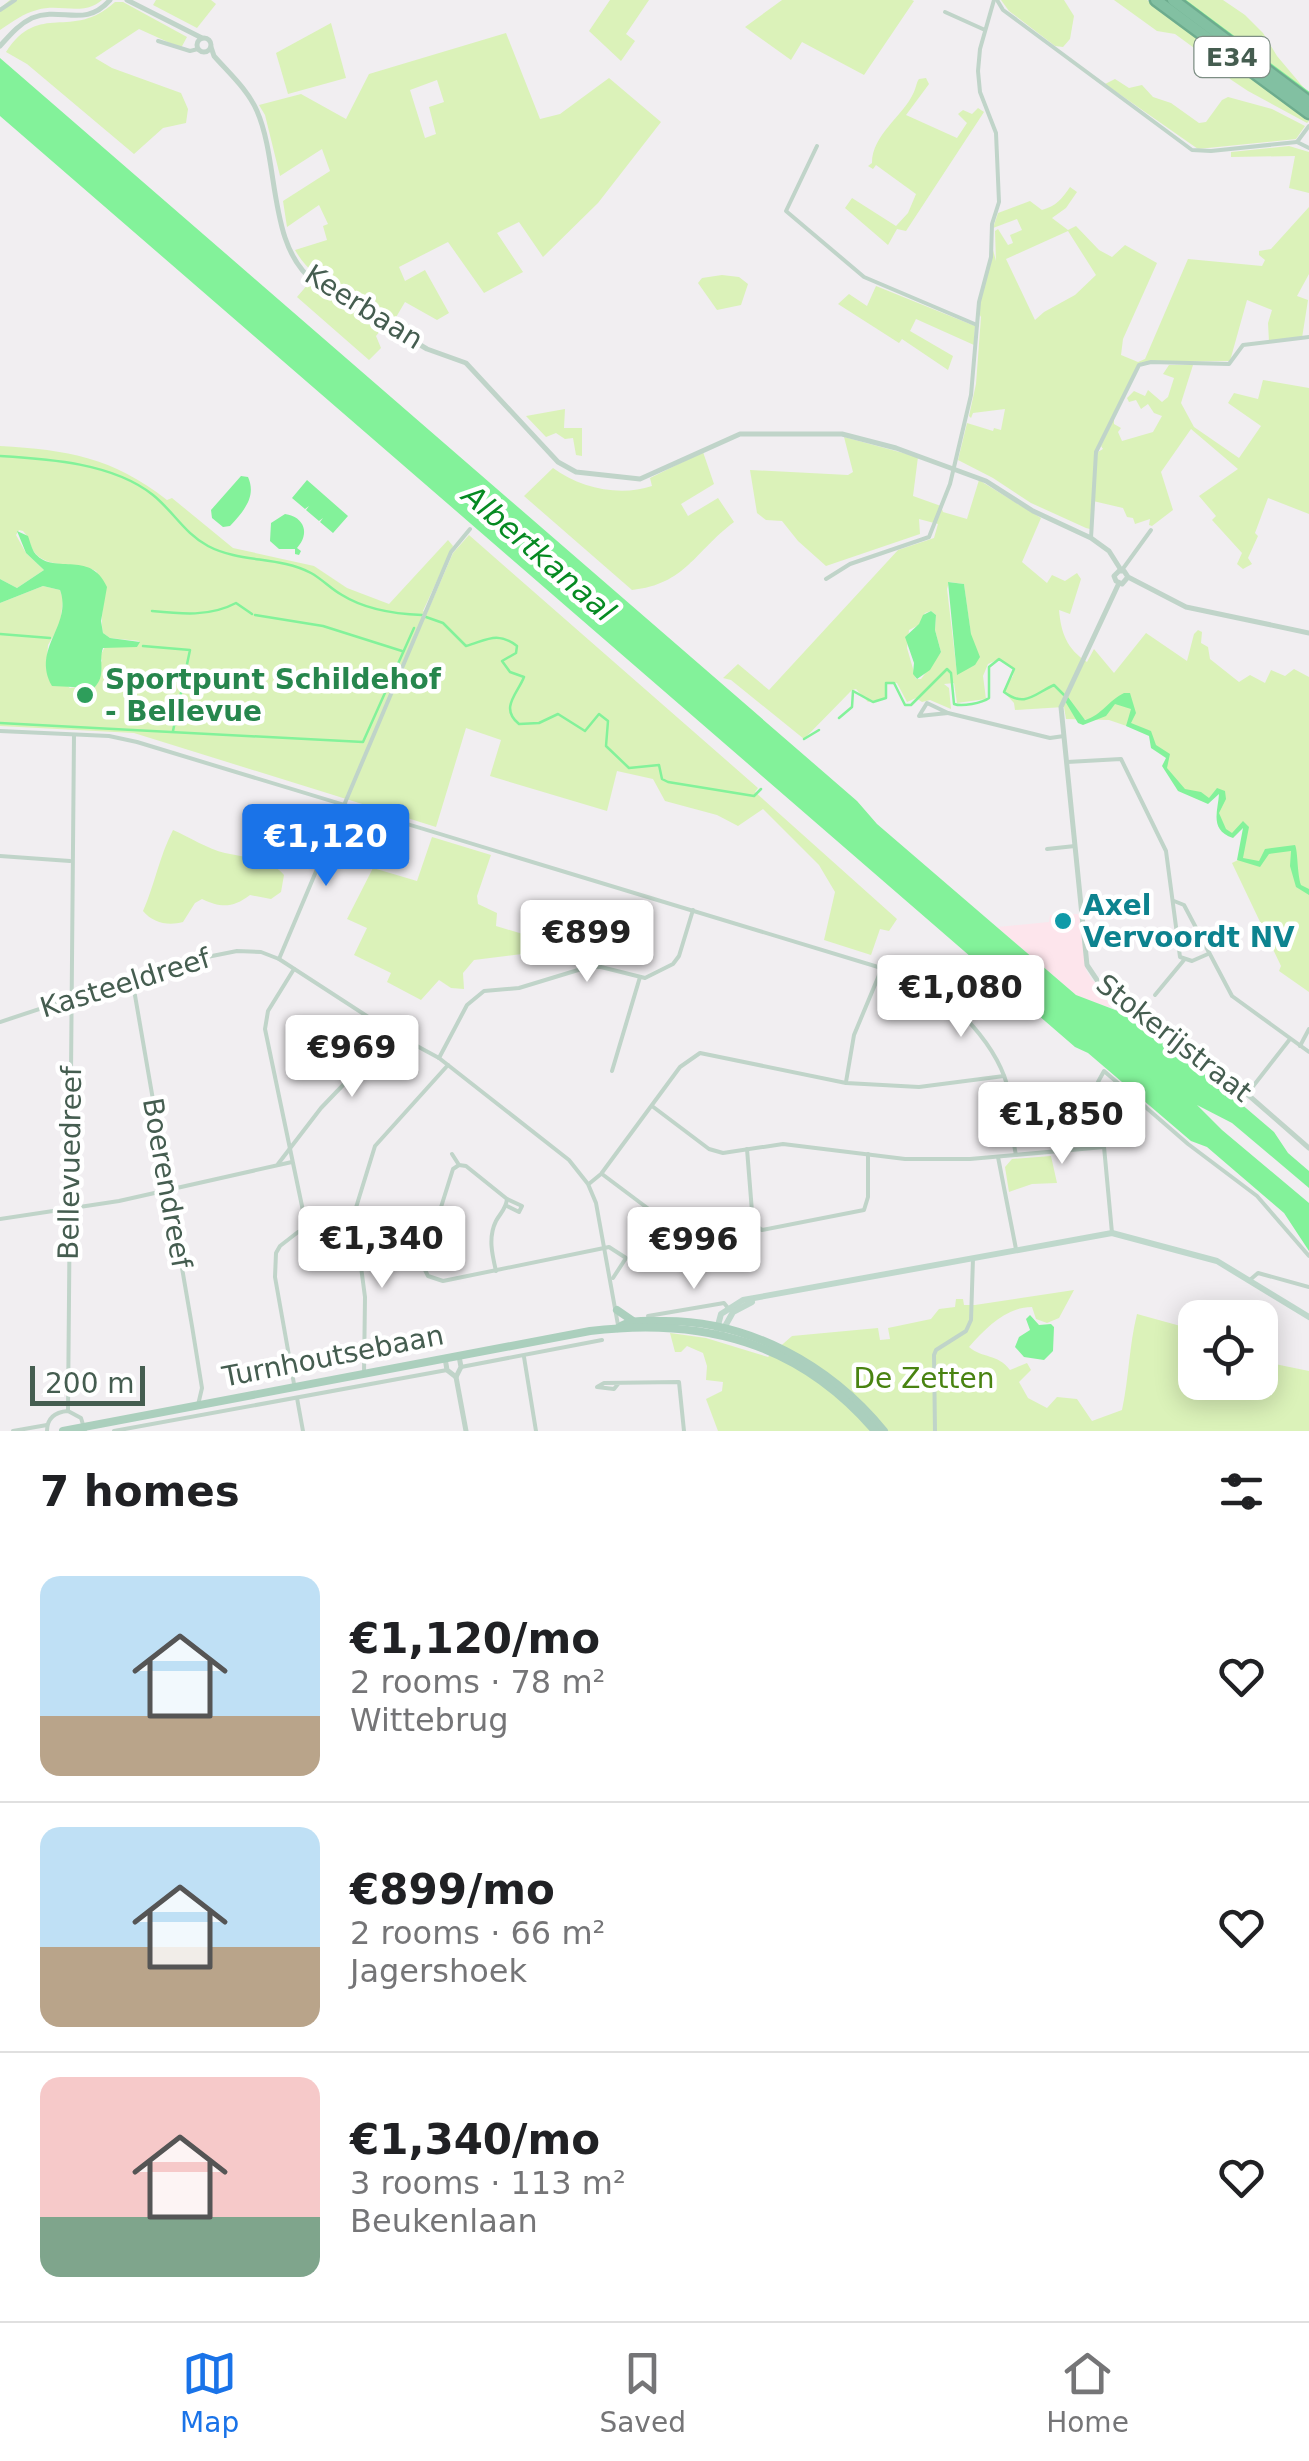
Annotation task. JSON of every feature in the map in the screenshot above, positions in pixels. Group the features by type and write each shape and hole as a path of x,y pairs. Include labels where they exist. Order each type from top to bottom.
{"highway":[{"name":"E34","path":"1156,0 1309,113"},
{"name":"E34","path":"1173,0 1309,102"}],"main road":[{"path":"719,1330 720,1316 742,1300 1112,1233 1215,1261 1309,1317"},
{"path":"617,1310 633,1321"},
{"path":"614,1328 633,1321 680,1321 776,1346 848,1392 884,1431"},
{"path":"614,1328 719,1330 769,1350 816,1376 875,1431"},
{"name":"Turnhoutsebaan","path":"63,1431 614,1328"}],"street":[{"path":"0,10 15,0"},
{"path":"1,44 32,18 49,14 90,15 110,0"},
{"name":"Keerbaan","path":"128,0 192,34 248,94 259,115 274,169 281,228 288,251 300,269 316,283 427,349 466,363 556,460 580,474 636,479 740,434 829,432 886,444 954,468"},
{"path":"826,579 850,564 930,537 954,468 971,396 979,302 992,257 992,224 999,202 994,121 978,80 978,59 995,0"},
{"path":"995,0 1003,10 1192,150 1298,142 1309,148"},
{"path":"143,9 149,1"},
{"path":"945,12 985,30"},
{"name":"Keerbaan","path":"201,46 210,40 214,56"},
{"path":"158,41 190,52 201,46 211,48"},
{"path":"1298,142 1309,126"},
{"path":"819,148 786,211 864,277 977,325"},
{"path":"1091,538 1096,452 1139,366 1151,362 1229,364 1243,345 1309,337"},
{"path":"954,468 986,481 1033,512 1091,538 1109,551 1124,580"},
{"path":"279,959 457,544 470,529"},
{"path":"1151,530 1114,578 1143,583 1186,607 1309,633"},
{"name":"Stokerijstraat","path":"1124,580 1062,702 1090,972 1191,1057 1247,1094 1309,1148"},
{"path":"948,713 919,716 928,703 948,713 1050,738 1064,736"},
{"path":"0,731 127,739 911,977 930,988 982,1036 996,1055 1004,1076 1014,1155"},
{"name":"Bellevuedreef","path":"68,1411 74,735"},
{"path":"1066,762 1121,759 1166,851 1179,953 1184,960 1194,961 1208,954"},
{"path":"1047,849 1075,846"},
{"path":"0,856 72,861"},
{"path":"1174,901 1184,905 1232,996 1309,1052"},
{"path":"439,1058 467,1005 484,991 519,988 588,967 653,976 677,960 693,910"},
{"name":"Kasteeldreef","path":"0,1022 182,962 237,951 261,952 279,959 439,1058 569,1160 588,1184 617,1310 614,1328"},
{"path":"1155,994 1184,960"},
{"path":"846,1083 854,1035 882,968"},
{"path":"294,969 268,1012 265,1029 307,1230"},
{"path":"612,1071 640,977"},
{"name":"Boerendreef","path":"132,978 202,1388 211,1402"},
{"path":"1300,1046 1309,1029"},
{"path":"275,1167 321,1108 394,1033"},
{"path":"1247,1094 1290,1039"},
{"path":"588,1184 601,1174 680,1067 700,1054 846,1083 946,1086 1004,1076"},
{"path":"364,1373 366,1297 353,1222 372,1152 448,1065"},
{"path":"1112,1233 1098,1082 1104,1071 1188,1144 1257,1196 1309,1256"},
{"path":"652,1106 708,1149 723,1153 784,1144 918,1159 999,1157 1104,1146"},
{"path":"747,1149 753,1224 762,1230 864,1210 868,1197 868,1154"},
{"path":"452,1154 459,1165"},
{"path":"999,1157 1016,1249"},
{"path":"0,1219 169,1190 292,1162"},
{"path":"507,1206 519,1212 522,1206 507,1199 466,1166 453,1169 424,1271 437,1280 605,1248"},
{"path":"601,1174 678,1231"},
{"path":"496,1271 493,1229 507,1199"},
{"path":"294,1386 274,1262 280,1246 298,1232 353,1222"},
{"name":"Kasteeldreef","path":"605,1248 609,1246 626,1258 611,1281"},
{"path":"934,1431 934,1355 966,1331 971,1320 973,1258"},
{"path":"1251,1279 1256,1272 1309,1288"},
{"path":"648,1316 724,1303 731,1310"},
{"name":"Turnhoutsebaan","path":"461,1367 602,1340"},
{"path":"459,1356 461,1367 456,1377 466,1431"},
{"path":"523,1356 536,1431"},
{"path":"444,1358 447,1370 456,1377"},
{"name":"Turnhoutsebaan","path":"114,1431 447,1370"},
{"path":"618,1384 678,1382 684,1431"},
{"name":"Boerendreef","path":"198,1404 202,1388"},
{"path":"297,1398 303,1431"},
{"path":"13,1431 47,1428 54,1414 68,1411 81,1418 85,1429"}],"shaded area":[{"path":"1079,914 1086,970 1092,980 1123,1004 1107,1007 1076,995 997,927 1049,922 1050,915"}],"green space":[{"path":"10,0 102,0 87,8 32,11 0,30 0,8"},
{"path":"156,0 211,0 216,4 197,28 153,5"},
{"path":"610,0 649,0 626,34 635,41 621,61 589,31"},
{"path":"782,0 914,1 864,75 802,42 791,60 745,27"},
{"path":"1001,0 1064,0 1074,16 1070,39 1063,47 1055,46 1009,11"},
{"path":"1114,0 1147,0 1309,121 1248,91 1175,34 1157,31"},
{"path":"1183,0 1223,0 1245,15 1309,94"},
{"path":"115,2 123,2 187,37 181,48 139,29 95,58 181,93 188,109 186,123 163,128 134,154 27,64 6,52 31,28 84,19"},
{"path":"331,23 346,78 288,94 276,53"},
{"path":"506,33 540,119 560,114 609,78 661,122 598,203 543,257 519,222 497,233 523,272 484,293 448,242 399,267 405,281 425,270 449,313 437,320 405,302 392,324 324,281 295,250 327,240 323,226 328,224 319,205 287,227 283,201 330,171 322,149 280,176 259,105 301,94 346,119 369,74","holes":["437,80 444,102 429,107 436,134 425,138 410,90"]},
{"path":"926,78 929,84 906,115 957,138 967,123 958,114 963,110 972,114 978,108 984,112 906,231 897,229 888,245 845,208 852,198 896,226 908,213 916,194 876,165 873,169 868,166 882,135 908,102 919,79"},
{"path":"1115,79 1129,88 1142,85 1153,97 1171,103 1199,123 1206,122 1228,97 1272,109 1305,126 1296,139 1198,149 1105,84"},
{"path":"1289,146 1309,152 1309,193 1289,188 1295,156 1231,157 1231,152"},
{"path":"1070,187 1077,192 1066,208 1052,218 1068,230 1076,226 1099,250 1112,257 1125,245 1157,263 1123,339 1121,355 1138,362 1145,359 1188,259 1262,266 1265,260 1259,251 1271,249 1309,207 1309,274 1297,296 1308,300 1302,338 1269,342 1272,310 1247,300 1230,361 1142,362 1096,453 1103,449 1114,418 1114,424 1121,428 1118,432 1122,441 1153,432 1162,416 1148,404 1141,409 1136,400 1129,402 1127,398 1134,391 1145,396 1148,390 1162,402 1168,397 1174,378 1163,374 1169,365 1193,365 1181,403 1194,427 1239,458 1261,426 1228,403 1234,393 1258,399 1263,380 1309,388 1309,514 1268,498 1248,558 1252,564 1243,569 1237,564 1242,553 1212,520 1216,516 1199,496 1238,469 1191,429 1161,472 1173,510 1152,526 1150,519 1135,524 1123,508 1093,501 1090,529 1086,528 1031,503 958,460 967,423 1001,430 1005,409 969,416 976,384 981,317 978,312 993,250 996,261 995,231 998,229 1008,245 1013,243 1010,235 1022,230 1017,219 993,228 998,213 1030,201 1042,210 1055,204","holes":["1068,231 1096,275 1075,295 1035,320 1006,259"]},
{"path":"739,277 748,284 741,305 717,310 698,283 702,278"},
{"path":"309,283 384,326 376,336 381,348 369,360 297,297"},
{"path":"876,286 975,326 974,345 916,319 910,331 953,356 948,370 838,304 849,294 867,306"},
{"path":"565,409 564,428 582,428 582,456 576,455 573,438 565,439 556,433 546,437 526,416"},
{"path":"844,437 918,457 913,496 941,506 943,512 967,519 979,480 1041,518 1022,562 1047,583 1052,575 1065,581 1077,573 1081,579 1070,614 1059,610 1066,640 1087,662 1094,649 1114,673 1146,633 1187,661 1198,630 1210,659 1239,682 1250,675 1265,683 1271,670 1285,676 1294,669 1309,677 1309,992 1279,971 1281,966 1232,863 1240,859 1244,825 1234,834 1227,834 1217,814 1222,800 1218,791 1211,799 1180,789 1165,770 1168,758 1155,748 1150,734 1109,720 1066,719 1064,707 1015,710 1003,691 1014,669 999,659 988,664 983,676 986,699 957,703 954,683 944,684 949,688 951,709 930,700 922,702 916,698 907,702 897,683 887,682 886,698 868,702 856,689 852,690 804,739 731,680 723,678 738,664 769,690 898,550 934,538 938,524 919,519 920,534 826,566 782,521 766,520 757,513 750,470 848,475 853,472","holes":["949,582 964,584 975,665 957,673","931,611 936,615 941,652 921,679 916,679 907,648 909,630"]},
{"path":"0,446 47,450 108,465 167,500 172,498 233,548 314,566 347,588 389,604 448,540 453,546 423,611 427,613 453,553 469,535 758,788 755,792 897,919 889,931 880,929 871,955 824,940 835,892 819,865 763,809 738,826 717,815 665,801 653,779 617,771 607,811 490,776 501,740 466,728 436,827 134,733 0,726 0,603 43,586 60,590 60,625 48,645 46,669 70,688 77,687 102,661 100,656 105,647 137,647 139,641 110,638 103,633 104,596 96,571 41,558 23,531 16,535 26,553 44,570 17,588 0,579"},
{"path":"703,452 714,484 681,504 688,516 718,498 734,522 677,574 650,587 632,590 524,496 553,468 575,481 601,489 640,489 652,486 650,478"},
{"path":"173,830 219,851 257,859 278,869 284,875 281,892 271,899 250,895 227,905 202,899 183,922 151,918 143,911"},
{"path":"432,837 491,855 477,896 478,904 497,913 496,926 536,938 543,945 530,953 474,960 463,973 464,989 451,988 439,980 421,1000 387,982 391,973 354,955 367,928 347,919 373,868 417,881"},
{"path":"1051,1156 1057,1183 1032,1184 1009,1192 1005,1167 1012,1159"},
{"name":"De Zetten","path":"1074,1290 1059,1318 1047,1323 1036,1319 1032,1307 1023,1308 1005,1315 969,1347 1010,1370 1027,1363 1031,1370 1019,1382 1028,1398 1047,1408 1057,1397 1077,1399 1092,1421 1122,1410 1137,1314 1178,1325 1178,1400 1278,1400 1278,1365 1309,1371 1309,1431 718,1431 706,1399 722,1391 723,1382 706,1380 703,1353 687,1346 675,1352 670,1333 706,1338 768,1357 792,1336 878,1328 880,1340 890,1339 888,1328 931,1319 939,1309 955,1307 956,1299 963,1299 964,1305"}],"water":[{"name":"Albertkanaal","path":"0,58 1076,995 1144,1021 1274,1132 1288,1153 1309,1171 1309,1188 1232,1123 1197,1105 1309,1203 1309,1251 1284,1213 1207,1147 1191,1141 1088,1053 1075,1047 0,116"},
{"path":"241,476 248,477 250,498 235,521 223,527 212,518 211,510"},
{"path":"307,480 348,516 333,533 320,522 323,518 319,521 306,510 309,506 305,509 292,498"},
{"path":"285,514 303,527 299,555 295,549 279,549 270,541 271,523"},
{"path":"17,531 28,536 34,552 42,559 81,565 100,575 107,587 101,621 103,633 110,638 140,642 137,647 103,648 100,678 94,688 52,686 47,672 46,660 63,603 60,590 43,586 0,603 0,579 17,588 44,570 26,553"},
{"path":"948,582 964,584 971,634 980,657 975,665 957,675"},
{"path":"931,611 936,615 941,652 930,670 917,679 905,637"},
{"path":"1124,693 1130,693 1136,713 1131,723 1151,731 1156,745 1170,754 1167,768 1185,789 1209,798 1217,788 1225,791 1226,799 1219,813 1226,829 1232,833 1243,821 1249,827 1243,858 1259,861 1265,849 1295,845 1301,885 1309,889 1309,895 1296,887 1290,866 1291,851 1269,854 1260,867 1237,860 1243,828 1233,838 1221,830 1217,819 1219,794 1208,804 1178,791 1162,766 1166,758 1151,748 1149,736 1126,726 1131,709 1115,704 1106,716 1083,725 1065,701 1068,697 1085,720"},
{"path":"1030,1315 1039,1325 1054,1327 1053,1351 1044,1360 1024,1357 1015,1347 1019,1337 1030,1330 1026,1319"}],"waterway":[{"path":"1184,0 1309,93"},
{"path":"0,456 80,465 119,476 153,495 208,546 299,568 370,608 422,615"},
{"path":"152,611 206,612 236,603 252,614"},
{"path":"255,615 323,626 402,651"},
{"path":"426,617 443,623 466,646 497,638 517,646 516,653 502,661 510,672 524,677 510,706 519,724 539,723 558,714 585,731 599,714 608,721 606,746 629,768 659,765 662,779 668,782 754,796 761,789"},
{"path":"0,723 363,742 414,628"},
{"path":"0,634 50,638"},
{"path":"143,646 190,650 173,731"},
{"path":"839,718 852,707 853,691 873,702 886,698 886,683 894,683 905,705 911,705 947,669 951,673 954,704 982,701 989,698 989,667 999,659 1014,669 1004,692 1011,697 1029,698 1054,685 1064,695"},
{"path":"804,739 819,730"}],"place":[{"name":"Sportpunt Schildehof - Bellevue","path":"85,695"},
{"name":"Axel Vervoordt NV","path":"1063,921"}]}
